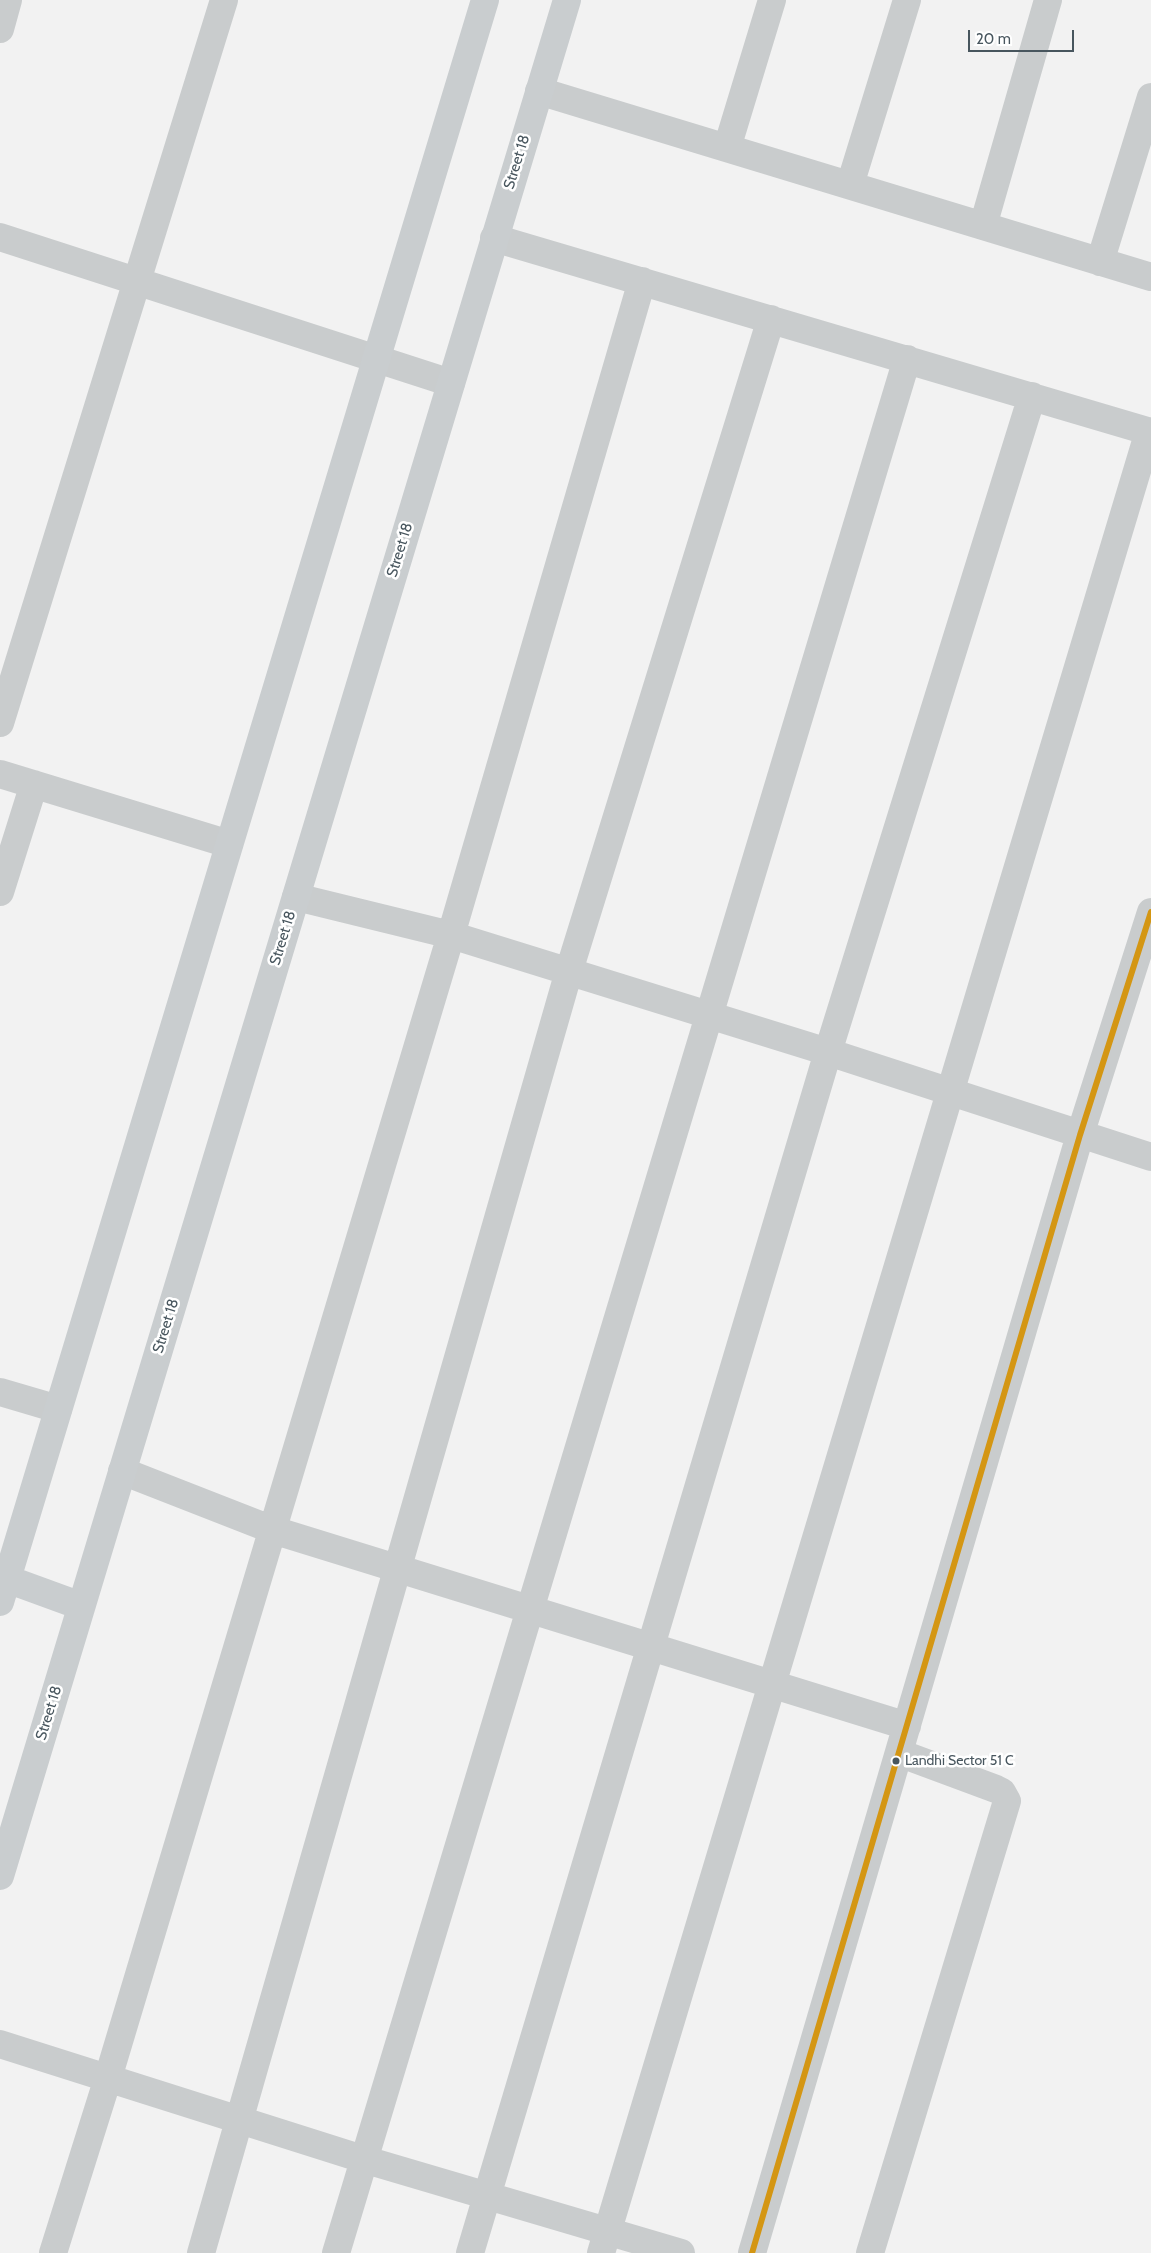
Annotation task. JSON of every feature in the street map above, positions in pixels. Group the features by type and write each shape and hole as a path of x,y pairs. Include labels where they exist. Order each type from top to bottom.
{"street":[{"path":"0,29 8,0"},
{"path":"0,723 224,0"},
{"path":"81,1606 4,1590 485,0"},
{"name":"Street 18","path":"0,1876 566,0"},
{"path":"727,148 772,0"},
{"path":"850,185 908,0"},
{"path":"983,226 1048,0"},
{"path":"539,91 1151,277"},
{"path":"1100,262 1151,97"},
{"path":"0,237 137,280 375,360 451,383"},
{"path":"494,238 1150,431 605,2242"},
{"path":"53,2253 108,2078 451,934 642,281"},
{"path":"201,2253 241,2120 569,971 771,319"},
{"path":"336,2253 366,2160 907,359"},
{"path":"470,2253 828,1052 1032,396"},
{"path":"0,774 229,844"},
{"path":"0,892 34,784"},
{"path":"296,897 451,934 828,1052 1151,1157"},
{"path":"752,2253 1080,1135 1151,912"},
{"path":"0,1392 58,1409"},
{"path":"122,1471 272,1530 772,1686 907,1726"},
{"path":"870,2253 1006,1801 1002,1792 996,1789 899,1753"},
{"path":"0,2044 366,2160 488,2196 605,2242 681,2253"}],"transit line":[{"path":"752,2253 1080,1135 1151,912"}],"place":[{"name":"Landhi Sector 51 C","path":"896,1761"}]}
